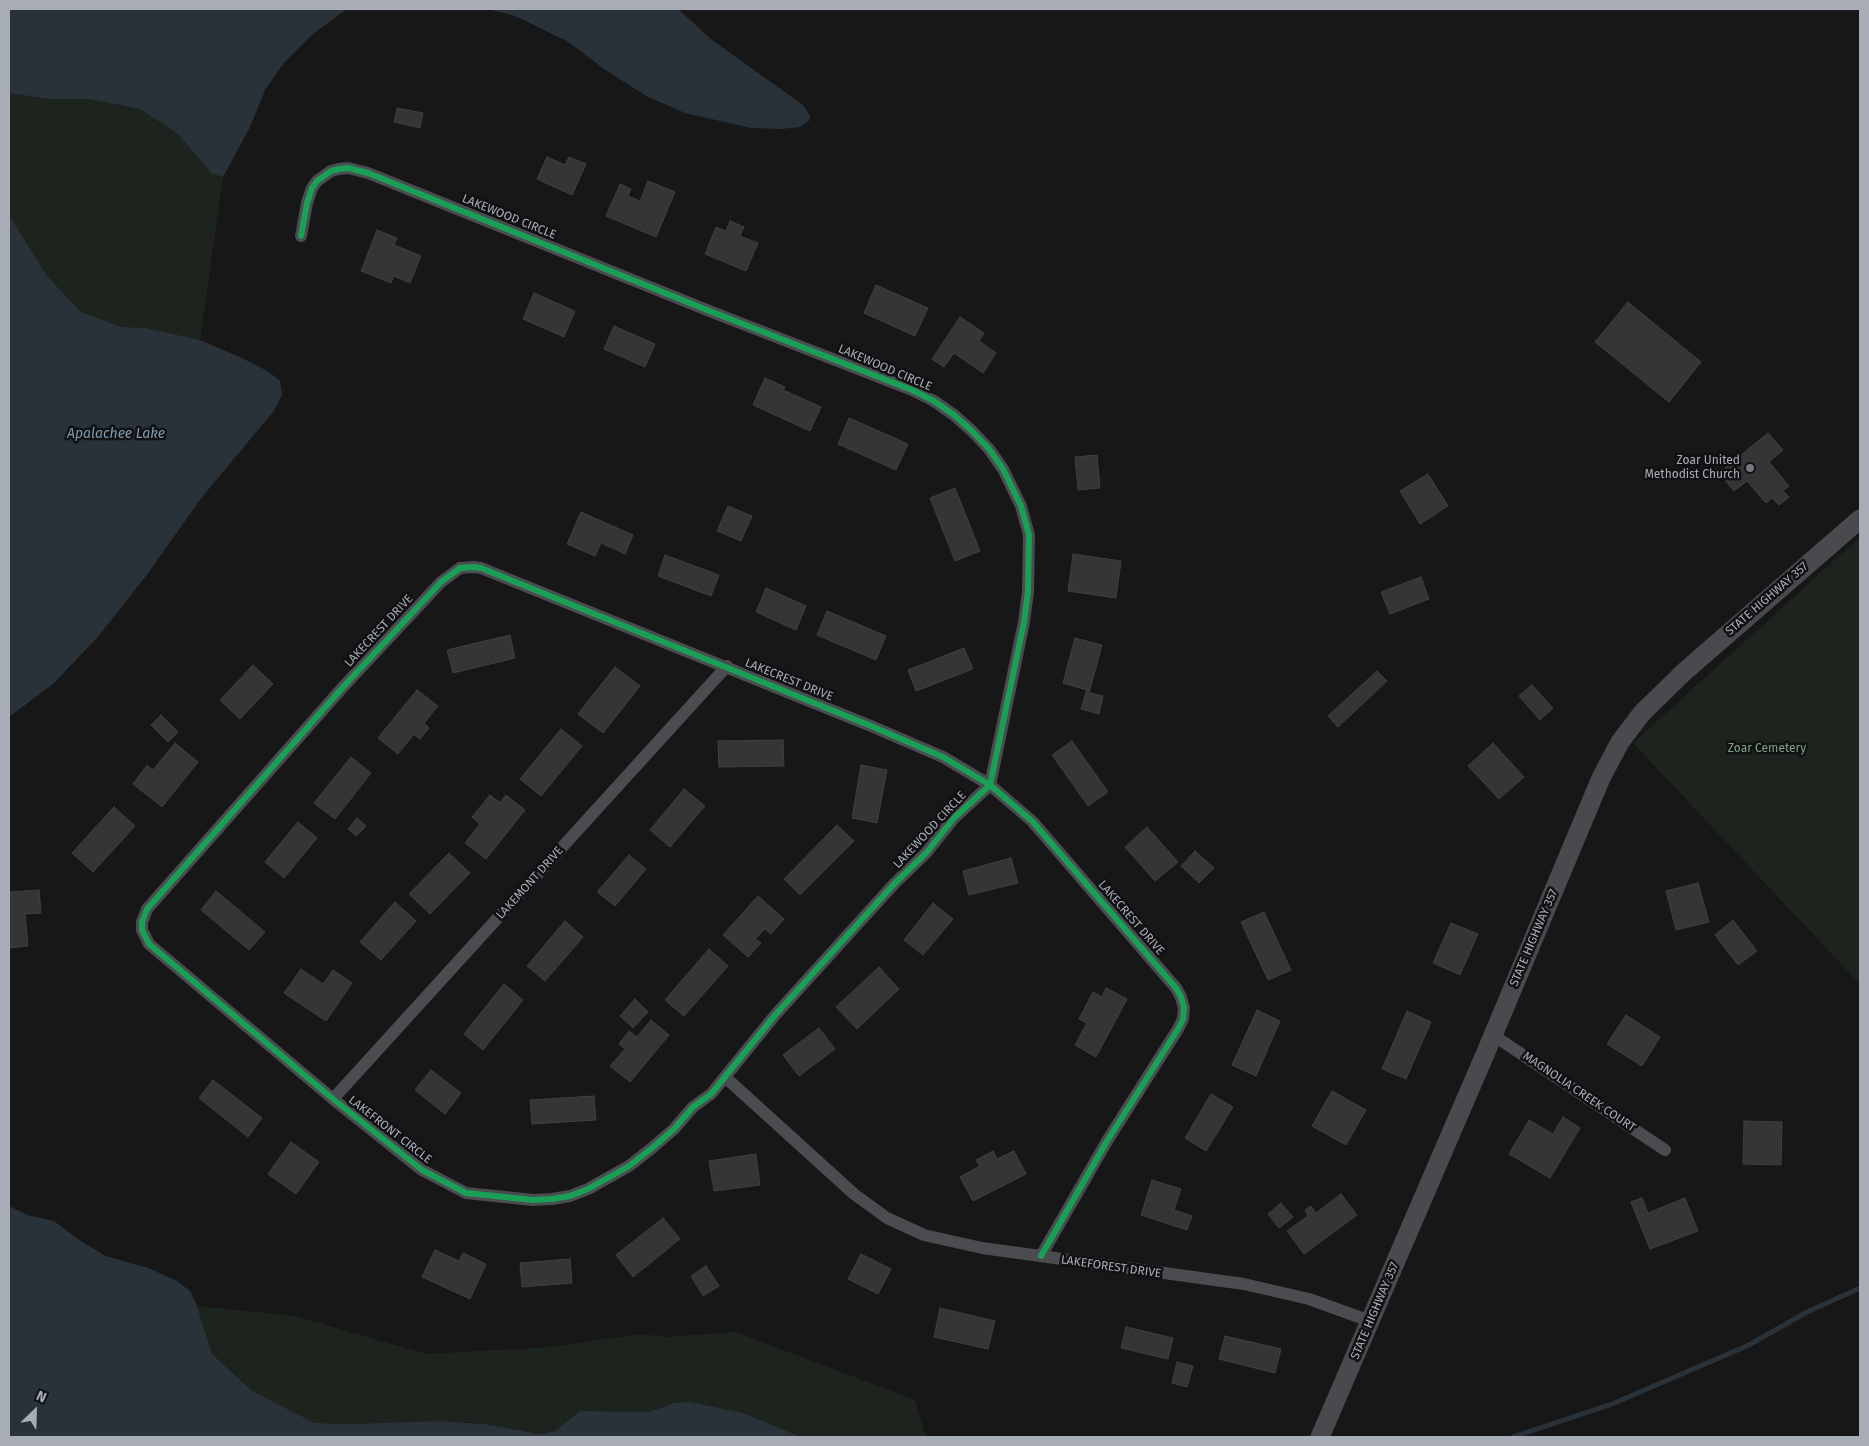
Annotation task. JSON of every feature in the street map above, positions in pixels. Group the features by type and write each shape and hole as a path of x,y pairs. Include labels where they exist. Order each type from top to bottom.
{"main road":[{"name":"STATE HIGHWAY 357","path":"1320,1437 1610,760 1631,726 1684,672 1860,519"}],"street":[{"name":"LAKEWOOD CIRCLE","path":"301,236 307,203 312,188 317,181 339,168 368,172 707,310 912,390 934,401 954,415 984,443 1003,469 1021,506 1029,535 1028,592 1024,622 990,785 954,818 926,853 888,891 776,1014 725,1077"},
{"name":"LAKECREST DRIVE","path":"147,909 408,616 441,582 460,568 474,567 489,571 727,666 943,757 990,785 1032,821 1176,988 1182,997 1184,1008 1183,1019 1178,1029 1106,1141 1041,1256"},
{"name":"LAKEMONT DRIVE","path":"333,1100 727,666"},
{"name":"LAKEFRONT CIRCLE","path":"147,909 142,922 142,930 149,944 333,1100 415,1165 466,1193 499,1198 552,1199 570,1196 588,1189 629,1166 652,1148 674,1128 692,1107 711,1094 725,1077"},
{"name":"MAGNOLIA CREEK COURT","path":"1493,1035 1665,1150"},
{"name":"LAKEFOREST DRIVE","path":"725,1077 854,1194 887,1218 924,1235 952,1243 997,1251 1244,1284 1309,1299 1370,1321"}],"green space":[{"path":"9,93 49,99 89,99 140,109 178,134 211,173 223,177 200,340 146,328 122,327 81,312 47,276 9,215"},
{"name":"Zoar Cemetery","path":"1860,537 1860,984 1633,743"},
{"path":"197,1306 295,1316 426,1354 552,1347 639,1334 668,1337 736,1332 915,1400 926,1437 801,1437 743,1413 674,1403 649,1412 580,1411 555,1431 540,1434 479,1423 441,1421 348,1424 315,1423 252,1391 212,1354"}],"water":[{"path":"9,9 351,9 344,11 313,34 283,64 265,90 250,127 223,177 211,173 178,134 140,109 89,99 49,99 9,93"},
{"path":"488,9 678,9 712,40 803,105 810,116 809,121 800,127 781,129 751,128 685,113 648,97 604,69 567,41 515,16"},
{"name":"Apalachee Lake","path":"9,215 47,276 81,312 122,327 146,328 200,340 269,372 280,381 282,395 273,412 202,497 146,576 97,638 53,684 9,717"},
{"path":"9,1206 27,1215 54,1221 82,1242 106,1256 148,1268 177,1281 190,1291 197,1306 212,1354 252,1391 315,1423 348,1424 441,1421 484,1424 540,1434 555,1431 580,1411 649,1412 674,1403 689,1402 743,1413 801,1437 9,1437"}],"building":[{"path":"397,108 423,113 420,128 394,122"},
{"path":"547,157 565,165 569,157 586,164 572,195 537,179"},
{"path":"648,181 675,192 656,237 606,216 620,184 631,189 628,196 640,201"},
{"path":"730,221 744,227 740,236 758,243 746,271 705,254 716,227 726,231"},
{"path":"377,230 397,238 394,245 421,256 410,283 394,276 391,283 361,271"},
{"path":"876,285 928,308 915,336 864,313"},
{"path":"534,293 575,311 564,337 523,319"},
{"path":"1628,302 1701,362 1669,402 1595,342"},
{"path":"960,317 984,333 979,341 996,353 983,373 954,353 944,367 932,359"},
{"path":"614,326 655,344 645,367 604,349"},
{"path":"765,378 785,387 783,390 821,407 810,431 753,405"},
{"path":"849,418 908,444 896,470 838,444"},
{"name":"Zoar United Methodist Church","path":"1768,433 1783,450 1769,462 1789,486 1783,491 1789,497 1779,505 1772,498 1766,503 1747,481 1734,491 1719,473"},
{"path":"1097,455 1100,488 1078,490 1075,457"},
{"path":"1428,474 1448,506 1420,524 1400,491"},
{"path":"955,488 980,551 955,561 930,498"},
{"path":"728,506 752,516 741,541 717,531"},
{"path":"581,512 633,535 625,554 601,543 595,556 567,544"},
{"path":"1073,554 1121,561 1116,598 1068,591"},
{"path":"665,555 719,575 711,596 658,576"},
{"path":"1421,577 1429,599 1390,614 1381,592"},
{"path":"766,588 806,606 796,630 756,612"},
{"path":"827,611 886,636 876,660 817,635"},
{"path":"510,635 515,658 453,673 447,650"},
{"path":"1075,638 1102,645 1089,693 1103,696 1099,714 1081,709 1087,690 1063,683"},
{"path":"964,648 973,669 916,691 908,670"},
{"path":"253,665 273,684 240,719 220,700"},
{"path":"615,667 640,686 603,733 578,714"},
{"path":"1377,671 1387,681 1338,727 1328,716"},
{"path":"1532,685 1553,708 1540,720 1519,696"},
{"path":"417,690 438,706 424,723 429,728 420,739 414,734 398,754 378,738"},
{"path":"161,715 178,732 168,742 151,725"},
{"path":"561,729 582,746 541,796 520,779"},
{"path":"783,740 784,766 719,767 718,741"},
{"path":"1072,741 1108,792 1088,806 1052,755"},
{"path":"175,743 198,762 162,807 133,784 147,765 153,770"},
{"path":"1493,743 1524,777 1499,799 1468,766"},
{"path":"351,757 371,773 335,819 314,803"},
{"path":"861,765 887,770 877,823 852,818"},
{"path":"684,789 705,806 670,847 650,830"},
{"path":"490,795 500,803 506,795 525,810 486,859 465,843 480,824 472,817"},
{"path":"114,807 135,826 93,872 72,853"},
{"path":"357,818 366,826 356,836 348,829"},
{"path":"298,822 317,838 284,878 265,862"},
{"path":"837,825 854,841 800,895 784,879"},
{"path":"1147,827 1178,862 1155,881 1125,847"},
{"path":"1195,851 1214,868 1199,883 1181,866"},
{"path":"449,853 470,873 430,914 409,894"},
{"path":"629,855 646,869 615,906 597,892"},
{"path":"1011,858 1018,883 969,895 963,871"},
{"path":"1698,883 1709,922 1676,930 1666,891"},
{"path":"39,890 41,913 25,914 28,946 9,948 9,892"},
{"path":"216,891 265,932 249,950 201,910"},
{"path":"758,896 784,919 771,934 765,929 755,939 761,943 748,957 723,935"},
{"path":"395,902 416,921 381,960 360,942"},
{"path":"933,903 953,919 923,955 904,940"},
{"path":"1264,912 1291,970 1268,980 1241,922"},
{"path":"1733,920 1757,951 1738,965 1715,935"},
{"path":"565,921 583,937 545,981 527,966"},
{"path":"1451,923 1478,934 1460,975 1433,963"},
{"path":"709,949 728,966 684,1016 665,1000"},
{"path":"879,967 899,989 857,1029 836,1007"},
{"path":"301,969 323,984 333,970 352,983 326,1021 284,993"},
{"path":"504,984 523,1000 483,1050 464,1034"},
{"path":"1106,988 1127,999 1096,1057 1075,1045 1087,1023 1079,1019 1093,992 1102,997"},
{"path":"635,999 648,1012 633,1028 620,1016"},
{"path":"1257,1010 1280,1021 1256,1076 1232,1065"},
{"path":"1407,1011 1431,1022 1406,1079 1382,1069"},
{"path":"1626,1015 1660,1037 1642,1066 1607,1044"},
{"path":"651,1020 669,1035 630,1082 610,1066 625,1049 619,1044 629,1031 637,1037"},
{"path":"819,1028 835,1049 799,1076 783,1055"},
{"path":"431,1070 461,1093 445,1114 415,1090"},
{"path":"213,1080 262,1118 248,1137 199,1098"},
{"path":"1332,1091 1366,1110 1346,1145 1312,1126"},
{"path":"1211,1094 1233,1107 1206,1151 1185,1138"},
{"path":"594,1096 596,1120 532,1124 530,1100"},
{"path":"1563,1117 1580,1128 1550,1178 1509,1154 1529,1120 1553,1134"},
{"path":"1744,1121 1782,1122 1781,1165 1743,1164"},
{"path":"291,1142 319,1162 296,1194 268,1174"},
{"path":"993,1151 997,1159 1014,1151 1026,1174 973,1201 960,1177 980,1166 976,1160"},
{"path":"756,1154 760,1185 714,1191 709,1161"},
{"path":"1152,1180 1181,1189 1174,1210 1192,1216 1187,1230 1141,1215"},
{"path":"1341,1194 1357,1215 1304,1254 1287,1231 1308,1216 1305,1210 1311,1206 1316,1213"},
{"path":"1642,1198 1648,1213 1685,1198 1698,1231 1650,1249 1631,1202"},
{"path":"1281,1203 1293,1217 1279,1228 1268,1214"},
{"path":"663,1218 680,1239 633,1277 616,1255"},
{"path":"435,1250 459,1261 463,1253 486,1264 470,1299 422,1277"},
{"path":"861,1254 891,1269 878,1294 848,1279"},
{"path":"570,1259 572,1283 522,1287 520,1263"},
{"path":"706,1266 719,1286 703,1296 691,1276"},
{"path":"940,1308 995,1321 988,1349 934,1337"},
{"path":"1126,1327 1173,1338 1168,1359 1121,1348"},
{"path":"1225,1336 1281,1349 1275,1373 1219,1359"},
{"path":"1177,1362 1193,1366 1187,1387 1172,1383"}],"waterway":[{"path":"1513,1437 1612,1404 1749,1345 1807,1312 1860,1288"}],"cycle path":[{"path":"301,236 307,203 312,188 317,181 331,171 339,169 348,168 368,173 707,310 912,390 934,401 954,415 989,449 1003,469 1021,506 1029,535 1028,592 1024,622 990,785 954,818 926,853 894,884 776,1014 711,1094 693,1107 674,1129 629,1166 588,1189 570,1196 533,1200 466,1193 422,1170 333,1099 149,944 142,930 142,922 147,909 343,687 441,582 460,568 481,568 871,726 943,757 990,785 1032,821 1176,988 1184,1008 1183,1019 1178,1029 1107,1141 1041,1256"}],"place":[{"name":"Zoar United Methodist Church","path":"1750,468"}]}
